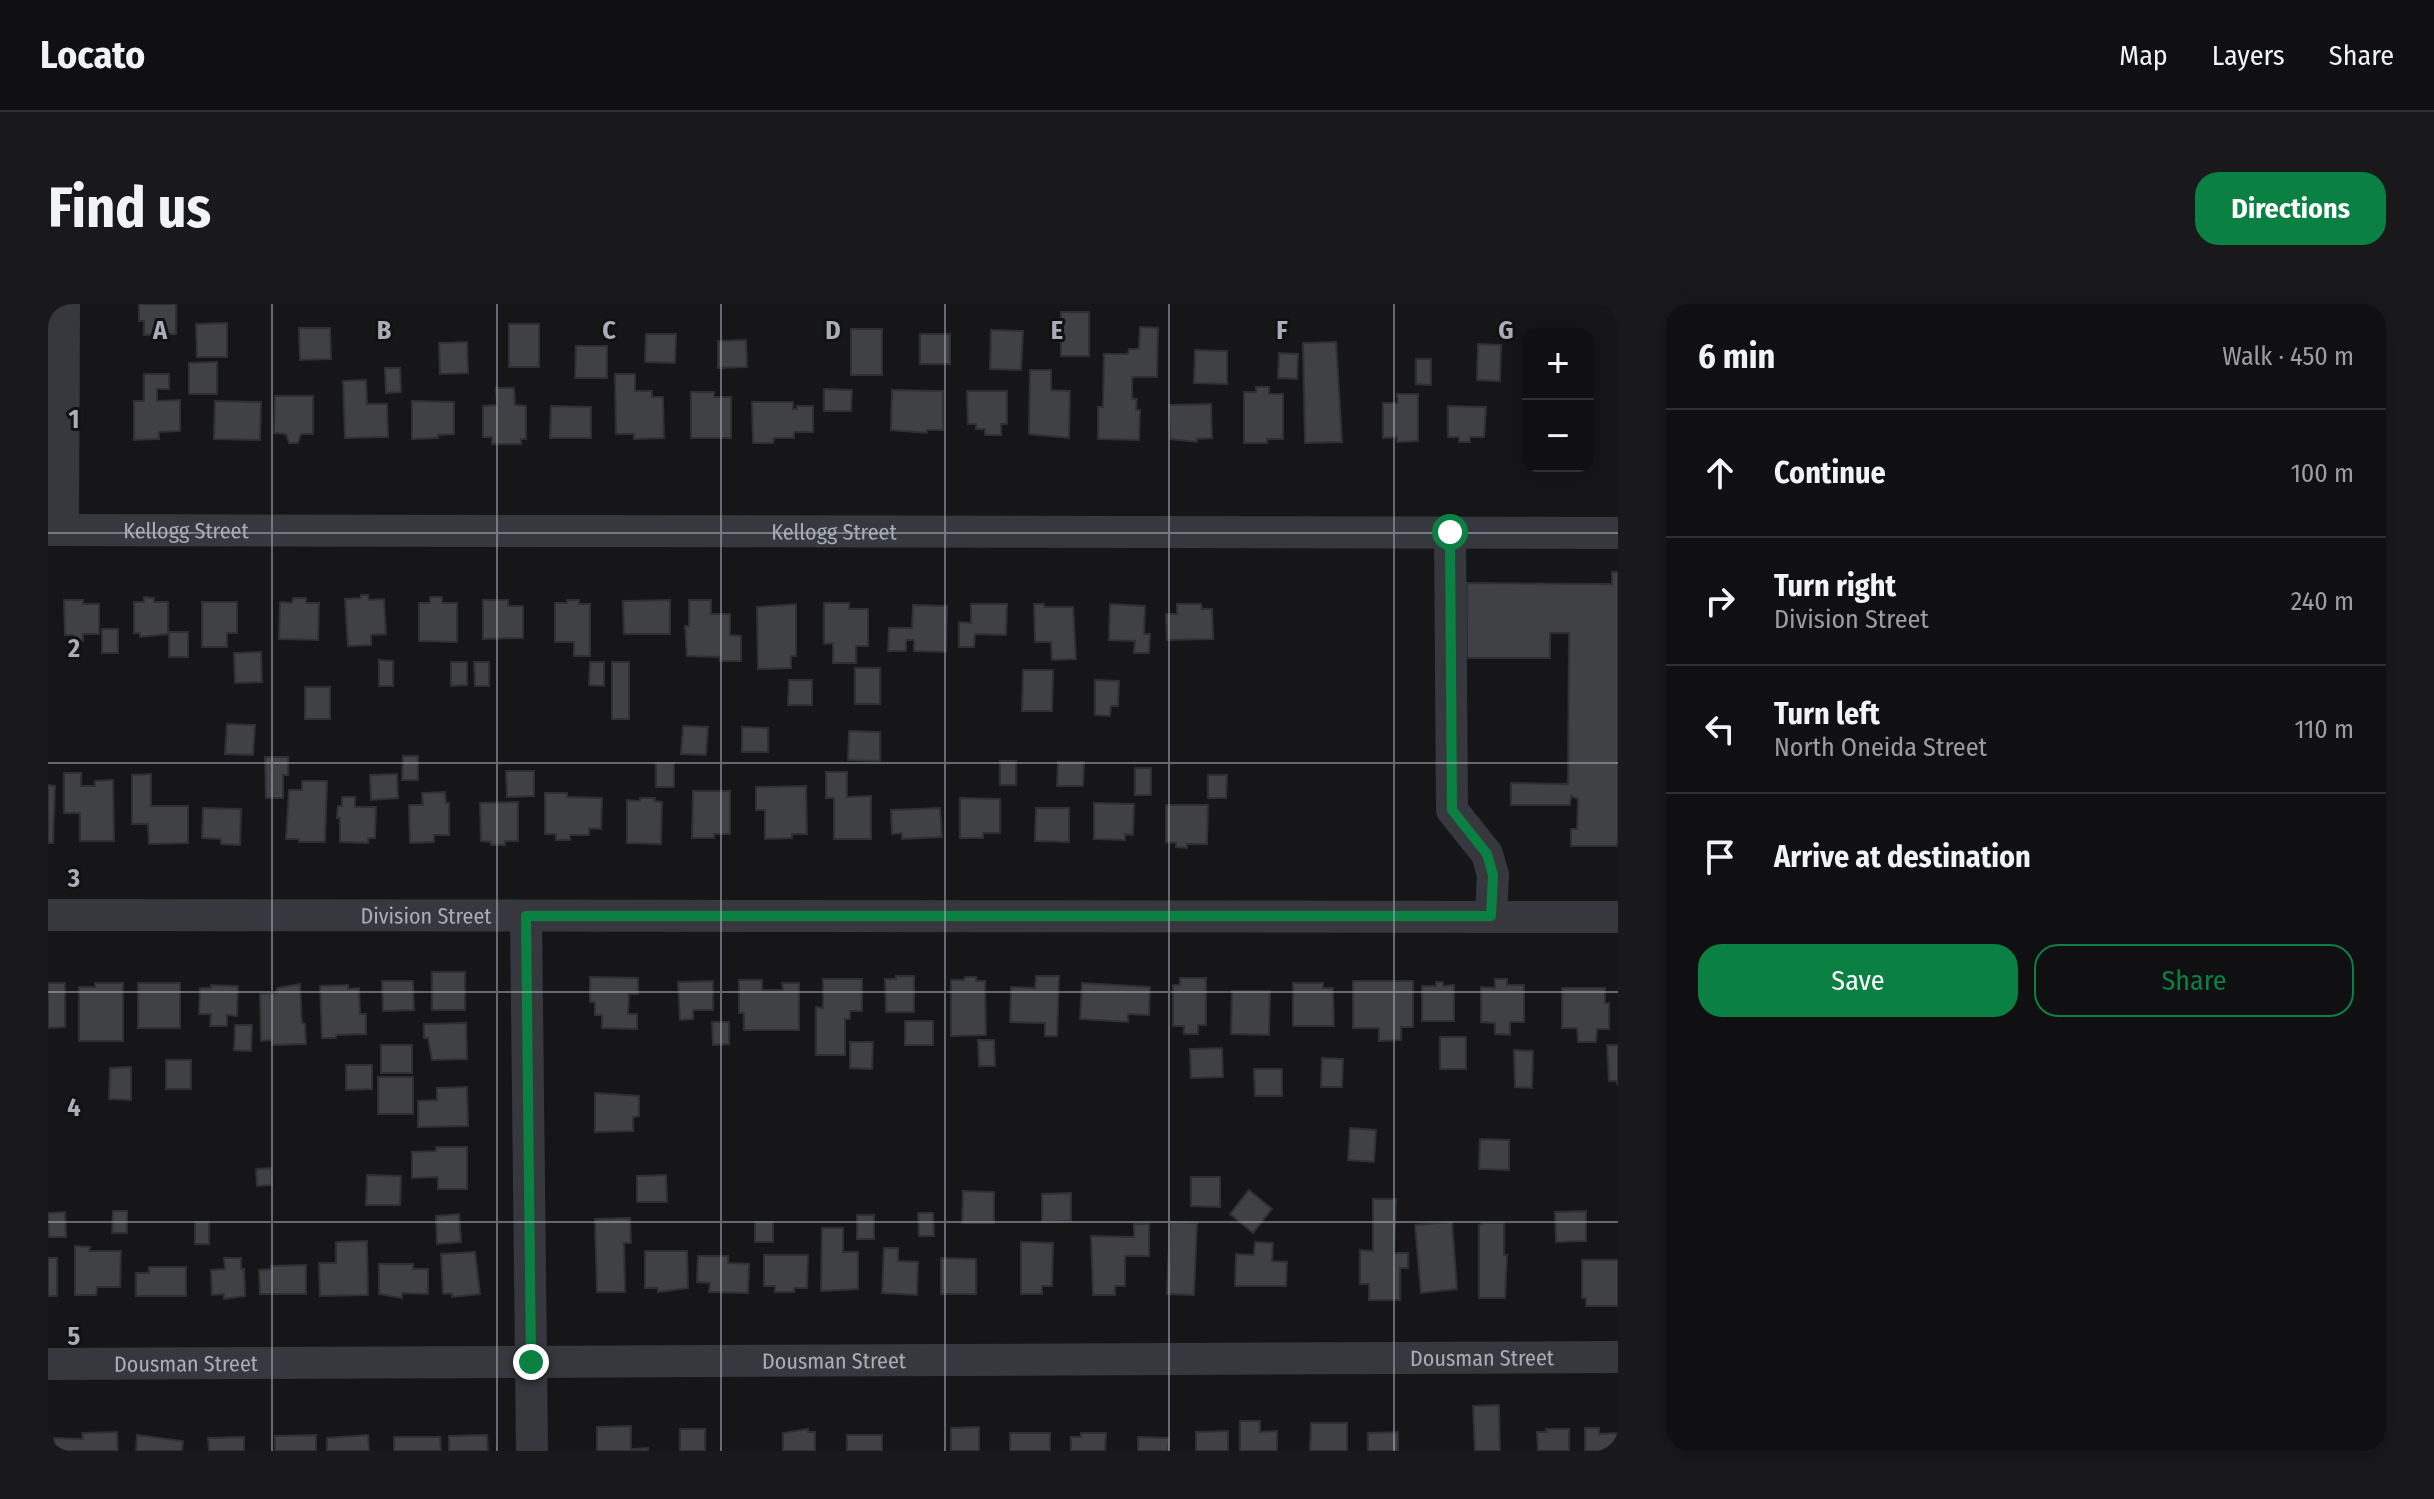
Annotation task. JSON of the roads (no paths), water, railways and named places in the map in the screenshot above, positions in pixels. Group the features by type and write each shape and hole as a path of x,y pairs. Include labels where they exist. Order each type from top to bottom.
{"street":[{"path":"56,530 64,304"},
{"name":"Kellogg Street","path":"56,530 1618,533"},
{"path":"1450,532 1452,810 1487,854 1493,875 1491,916"},
{"name":"Division Street","path":"48,915 1618,917"},
{"path":"526,916 532,1451"},
{"name":"Dousman Street","path":"48,1364 1618,1357"}]}
